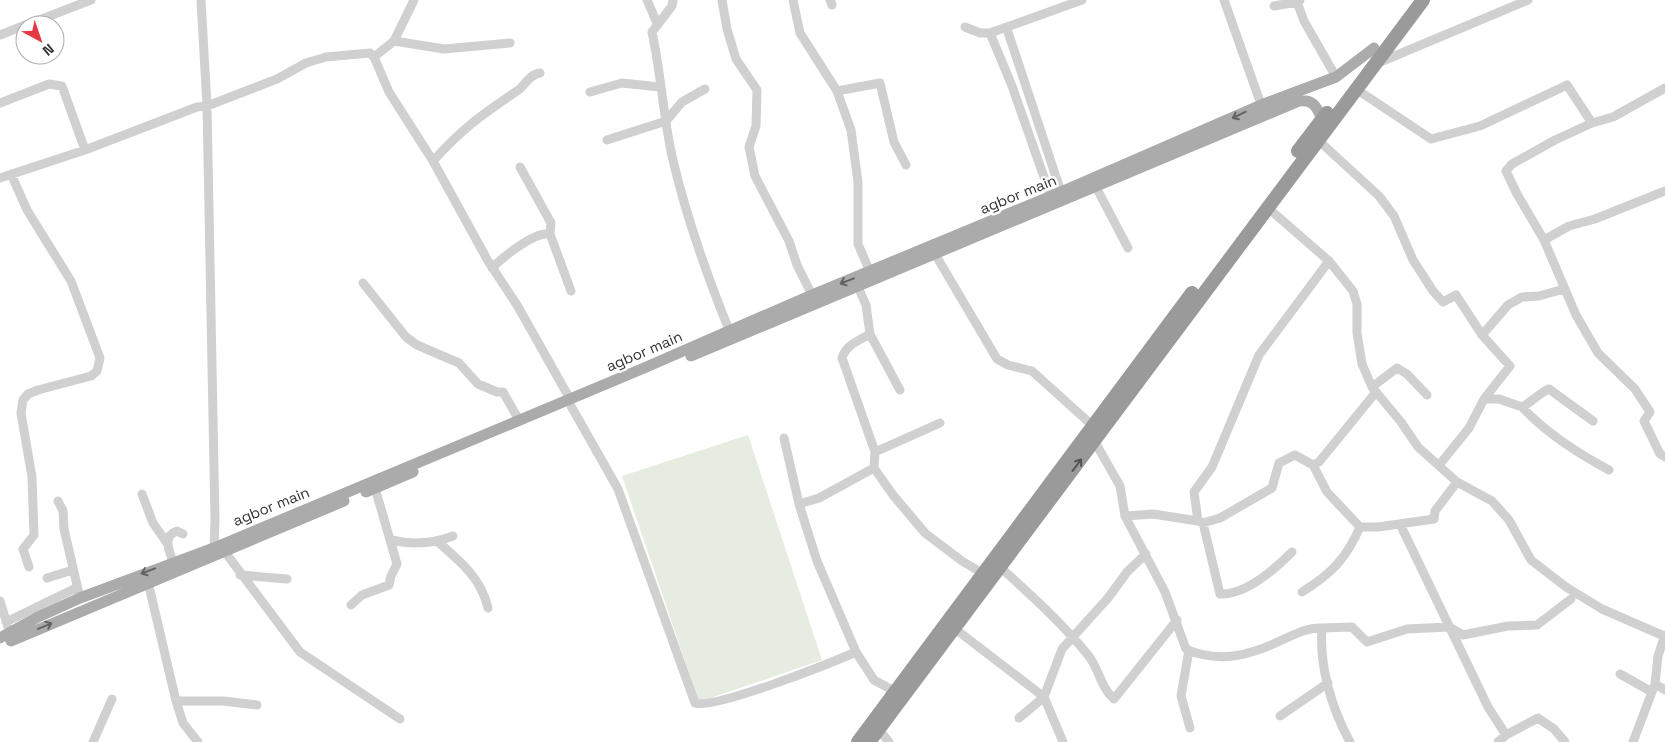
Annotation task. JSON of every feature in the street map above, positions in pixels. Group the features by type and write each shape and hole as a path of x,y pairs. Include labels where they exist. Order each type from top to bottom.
{"highway":[{"path":"870,742 954,628 1093,426 1411,0"},
{"path":"858,742 1095,442 1423,0"}],"main road":[{"name":"agbor main","path":"299,515 375,488 812,294 1300,96 1336,77 1374,48"},
{"path":"1300,96 1314,104 1322,119"},
{"name":"agbor main","path":"0,645 519,420 570,403 858,287 1096,187 1263,110"},
{"name":"agbor main","path":"5,636 78,593 173,562 219,550"}],"street":[{"path":"51,15 91,0"},
{"path":"201,0 207,106 215,521 219,550 300,652 400,719"},
{"path":"374,57 394,41 414,0"},
{"path":"647,0 657,23"},
{"path":"673,0 672,6 657,23 652,32 660,87 672,157 702,266 729,330"},
{"path":"722,0 727,29 736,59 757,90 756,126 749,147 755,176 789,241 797,265 812,294"},
{"path":"793,0 800,33 837,91 851,130 858,182 858,244 870,272"},
{"path":"965,27 980,33 990,33 1082,0"},
{"path":"1224,0 1263,110"},
{"path":"1374,64 1528,0"},
{"path":"1274,6 1299,1 1304,20 1336,77"},
{"path":"1007,28 1056,194"},
{"path":"0,35 15,29"},
{"path":"990,33 1056,194"},
{"path":"394,41 444,49 510,43"},
{"path":"0,178 84,150 197,107 207,106 277,79 306,63 326,57 360,52 370,53 374,57 390,92 433,161 448,192 492,268 517,305 618,489 695,703 715,701 759,688 813,670 856,652"},
{"path":"433,161 470,123 518,91 534,74 540,73"},
{"path":"590,92 622,83 660,87"},
{"path":"837,91 880,83 894,142 906,165"},
{"path":"0,104 49,84 62,86 84,150"},
{"path":"1356,89 1431,139 1480,126 1567,85 1592,122"},
{"path":"1665,88 1613,117 1592,122 1521,159 1506,171 1544,240 1576,315 1598,353 1635,389 1650,412 1644,420 1660,454 1665,458"},
{"path":"607,140 666,121 682,102 705,89"},
{"path":"1318,140 1379,196 1394,216 1414,260 1433,291 1443,302 1456,295 1482,335 1510,366 1484,398 1469,428 1440,464"},
{"path":"520,167 551,223 550,234 571,291"},
{"path":"11,174 27,210 71,281 100,358 98,371 91,376 38,390 28,394 23,400 20,413 32,477 34,535 23,548 29,567"},
{"path":"1096,187 1128,248"},
{"path":"1544,240 1569,226 1595,219 1665,191"},
{"path":"1268,207 1329,261 1353,292 1357,304 1362,364 1374,390 1401,422 1418,447 1440,464 1457,482 1492,501 1509,520 1531,560 1566,587 1602,609 1665,635 1658,656 1653,688 1633,742"},
{"path":"492,268 503,257 538,235 550,234"},
{"path":"935,254 997,359 1008,365 1032,371 1093,426"},
{"path":"1292,552 1274,570 1255,582 1228,594 1220,594 1194,492 1212,467 1259,355 1329,261"},
{"path":"363,284 406,337 417,344 459,362 478,384 498,392 503,392 519,420"},
{"path":"858,287 866,304 870,334 900,390"},
{"path":"1482,335 1508,305 1522,297 1539,296 1564,289"},
{"path":"870,334 844,350 842,358 875,452 874,468 893,495 925,533 962,561 992,573 1054,616 1090,657 1108,694 1114,698 1177,620"},
{"path":"1313,465 1319,462 1374,390 1397,368 1407,374 1428,395"},
{"path":"1522,407 1535,401 1542,392 1549,389 1593,421"},
{"path":"1484,398 1499,400 1522,407 1544,428 1586,458 1609,470"},
{"path":"875,452 940,423"},
{"path":"784,438 799,504 817,561 856,652 874,680 896,692"},
{"path":"1095,442 1120,486 1125,516 1146,554 1177,620 1186,649 1212,658 1226,657 1265,648 1305,630 1322,628 1352,627 1367,642 1406,629 1449,627 1463,635 1508,626 1537,625 1572,599"},
{"path":"1125,516 1153,514 1201,522 1220,518 1272,488 1279,463 1294,455 1313,465 1328,492 1360,527"},
{"path":"799,504 818,498 874,468"},
{"path":"1360,527 1434,519 1435,511 1457,482"},
{"path":"351,605 362,595 389,585 390,576 397,564 375,488"},
{"path":"142,494 153,523 167,543 173,562"},
{"path":"6,622 78,593 64,528 63,511 58,502"},
{"path":"1400,524 1488,707 1506,735"},
{"path":"1302,592 1329,575 1340,561 1360,527"},
{"path":"167,543 173,532 183,534"},
{"path":"391,540 407,543 438,542 453,536"},
{"path":"438,542 474,576 481,587 488,608"},
{"path":"1019,718 1044,697 1062,648 1108,598 1127,572 1146,554"},
{"path":"47,578 73,570"},
{"path":"240,575 288,579"},
{"path":"148,582 176,701 183,723 198,742"},
{"path":"0,601 6,622 5,636"},
{"path":"954,628 1044,697 1063,742"},
{"path":"1322,628 1321,645 1334,712 1350,742"},
{"path":"1189,650 1181,696 1190,728"},
{"path":"1620,674 1653,688 1665,690"},
{"path":"1280,716 1328,683"},
{"path":"93,742 112,699"},
{"path":"176,701 222,701 257,705"},
{"path":"1498,742 1506,735 1538,718 1554,729 1565,742"},
{"path":"879,730 889,742"}],"shaded area":[{"path":"748,435 822,660 699,702 622,476"}]}
